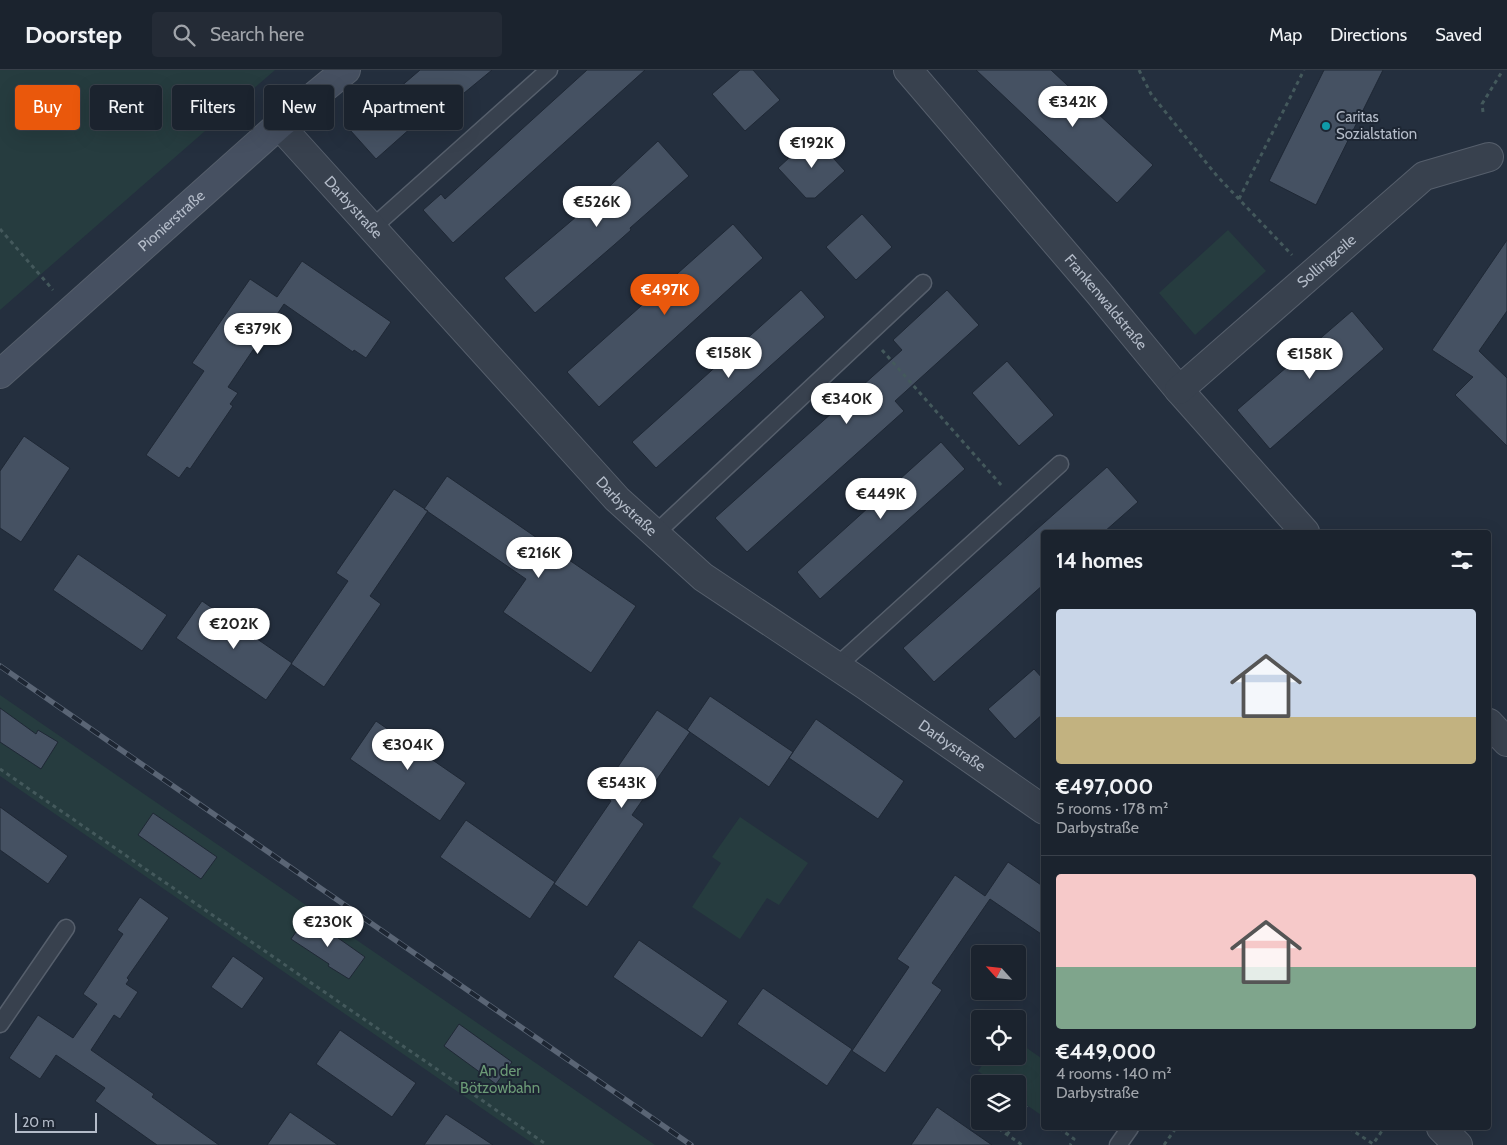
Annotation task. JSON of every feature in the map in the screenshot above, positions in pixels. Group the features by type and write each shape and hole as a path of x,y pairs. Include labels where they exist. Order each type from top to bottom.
{"street":[{"name":"Pionierstraße","path":"328,85 346,70"},
{"name":"Frankenwaldstraße","path":"908,70 1098,292 1179,390 1303,530"},
{"name":"Pionierstraße","path":"0,374 273,130"},
{"name":"Darbystraße","path":"284,130 617,499 703,578 837,666 1041,808"},
{"name":"Sollingzeile","path":"1179,390 1424,176 1489,157"},
{"path":"1491,725 1507,742"},
{"path":"1443,1130 1458,1145"}],"lane":[{"path":"372,228 549,70"},
{"path":"656,533 923,283"},
{"path":"837,666 1060,464"},
{"path":"0,1024 66,928"},
{"path":"1118,1145 1129,1130"}],"path":[{"path":"1139,70 1150,94 1217,176 1298,260"},
{"path":"1239,199 1304,70"},
{"path":"1483,112 1482,104 1503,70"},
{"path":"0,229 72,311"},
{"path":"869,335 1017,504"},
{"path":"0,769 547,1145"},
{"path":"1000,1130 1022,1145"},
{"path":"1007,1135 1011,1130"},
{"path":"1062,1130 1074,1139 1070,1145"},
{"path":"1164,1145 1175,1130"},
{"path":"1352,1130 1372,1145 1383,1130"}],"green space":[{"path":"0,70 275,70 254,88 254,85 172,85 172,130 206,130 0,310"},
{"path":"1228,230 1266,271 1195,335 1159,293"},
{"name":"An der Bötzowbahn","path":"0,695 655,1145 535,1145 0,776"},
{"path":"740,817 808,863 779,905 767,898 740,939 692,907 721,863 712,857"},
{"path":"1026,1048 1041,1058 1041,1115 1026,1105 1026,1075 984,1075 978,1071 982,1065 1026,1065"}],"building":[{"path":"420,70 492,70 463,94 463,85 402,85"},
{"path":"587,70 645,70 453,243 423,210 441,194 445,199"},
{"path":"740,70 753,70 780,100 745,131 712,94"},
{"path":"976,70 1051,70 1153,165 1117,203"},
{"name":"Caritas Sozialstation","path":"1324,70 1383,70 1316,205 1269,181"},
{"path":"350,130 409,130 376,159"},
{"path":"813,136 845,171 815,198 806,198 778,168"},
{"path":"658,141 689,176 630,228 631,230 535,313 504,278 583,211"},
{"path":"862,214 892,247 856,280 826,247"},
{"path":"733,224 763,258 599,407 567,372"},
{"path":"1507,240 1507,311 1479,351 1507,378 1507,446 1455,395 1473,377 1432,350"},
{"path":"302,261 391,322 366,358 354,350 353,352 284,304 228,387 238,393 230,404 233,406 190,469 187,467 179,478 146,455 204,371 192,363 250,279 277,297"},
{"path":"801,290 825,317 656,468 632,442"},
{"path":"947,290 979,325 895,401 904,411 747,552 715,518 902,350 893,340"},
{"path":"1352,311 1384,349 1270,449 1237,410"},
{"path":"1007,361 1054,415 1019,446 972,393"},
{"path":"24,436 70,468 21,542 0,528 0,471"},
{"path":"941,442 965,469 820,599 797,572"},
{"path":"1107,467 1138,502 1106,530 1041,530 1041,587 934,682 903,648"},
{"path":"447,476 636,606 591,673 503,612 526,579 424,509"},
{"path":"394,489 428,511 370,596 381,604 324,687 291,664 348,581 336,573"},
{"path":"78,554 167,615 142,651 53,590"},
{"path":"202,601 292,663 266,700 176,638"},
{"path":"1034,669 1041,677 1041,716 1015,739 988,709"},
{"path":"710,696 793,752 769,787 687,730"},
{"path":"0,708 36,734 38,730 58,742 41,769 0,742"},
{"path":"657,710 690,732 632,815 644,824 587,907 554,884 611,801 600,793"},
{"path":"816,719 904,781 878,819 789,758"},
{"path":"376,721 466,783 440,821 350,759"},
{"path":"0,807 68,856 48,884 0,850"},
{"path":"153,813 217,857 201,879 138,835"},
{"path":"466,820 555,882 530,919 440,857"},
{"path":"1008,862 1041,885 1041,934 990,899 932,983 942,990 885,1073 852,1051 909,967 897,959 955,875 985,896"},
{"path":"140,897 169,918 127,978 129,980 126,984 138,992 120,1019 114,1015 91,1050 154,1094 152,1097 219,1145 157,1145 95,1101 105,1088 56,1055 40,1079 9,1058 38,1015 73,1038 97,1004 83,994 123,934 117,930"},
{"path":"307,916 365,957 349,979 291,939"},
{"path":"639,940 728,1001 702,1038 613,977"},
{"path":"233,956 264,978 242,1009 211,987"},
{"path":"763,988 852,1049 827,1086 737,1024"},
{"path":"459,1024 512,1062 496,1084 444,1046"},
{"path":"340,1030 416,1083 392,1117 316,1064"},
{"path":"937,1107 992,1145 911,1145"},
{"path":"290,1112 338,1145 267,1145"},
{"path":"446,1114 493,1145 424,1145"}],"railway":[{"path":"0,666 691,1145"}],"place":[{"name":"Caritas Sozialstation","path":"1326,126"}]}
